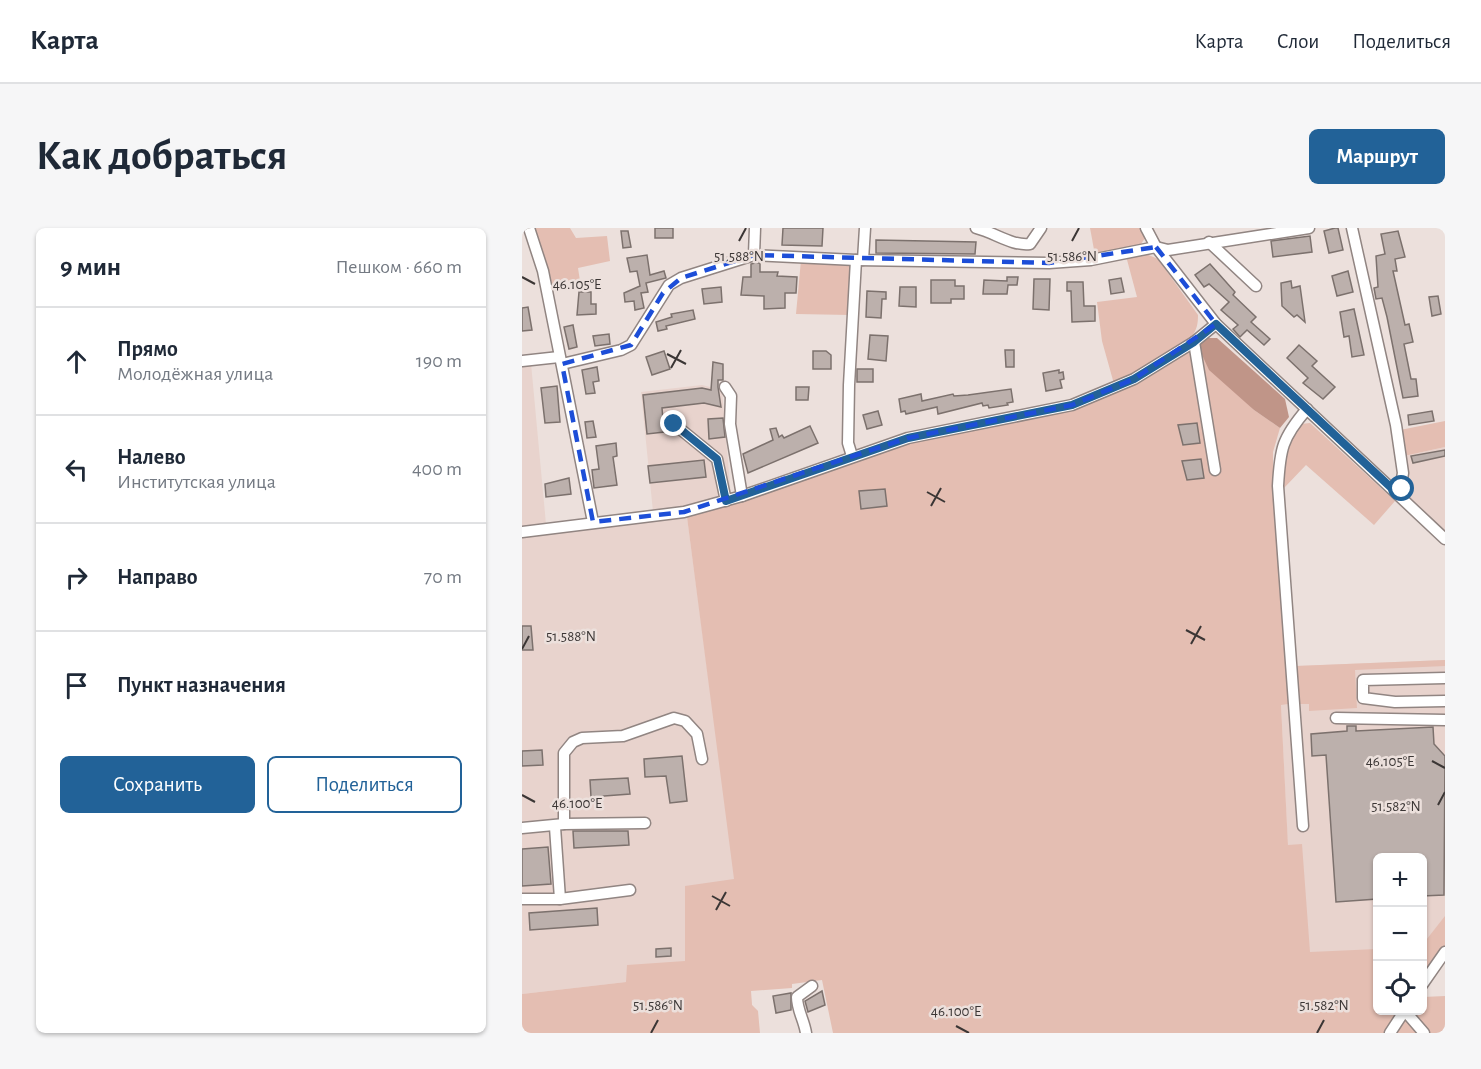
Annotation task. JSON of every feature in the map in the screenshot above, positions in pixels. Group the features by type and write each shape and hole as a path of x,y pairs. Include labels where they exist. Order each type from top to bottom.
{"street":[{"path":"529,228 543,271 593,522"},
{"path":"754,255 755,228"},
{"path":"852,456 848,443 849,385 865,228"},
{"path":"976,228 996,233 1016,246 1030,244 1041,228"},
{"path":"1146,228 1156,247 1216,324 1445,539"},
{"path":"522,361 560,360 621,350 631,345 669,285 681,278 754,255 860,260 1049,263 1091,260 1156,247 1168,250 1309,228"},
{"path":"1352,228 1396,425 1403,473 1399,495"},
{"path":"1209,243 1256,286"},
{"path":"522,532 684,512 742,496 908,438 1072,405 1134,379 1194,342 1216,324"},
{"path":"1194,342 1215,470"},
{"path":"725,387 731,396 730,424 742,496"},
{"path":"1303,826 1278,486 1280,452 1283,442 1287,432 1307,409"},
{"path":"674,424 717,459 726,501"},
{"path":"1445,678 1363,680 1363,698 1395,702 1445,700"},
{"path":"560,899 559,826 564,753 573,742 582,738 623,736 674,718 685,721 697,734 702,759"},
{"path":"1336,718 1445,720"},
{"path":"522,828 645,823"},
{"path":"522,899 560,899 630,890"},
{"path":"1427,978 1445,952"},
{"path":"806,1033 804,1020 797,1008 796,997 812,986"},
{"path":"1390,1033 1402,1015"},
{"path":"1408,1015 1424,1033"}],"highlighted area":[{"path":"1156,247 1216,324 1134,379 1072,405 908,438 684,512 593,522 562,364 631,345 663,293 681,278 754,255 1049,263"}],"shaded area":[{"path":"533,228 570,228 576,238 607,236 610,261 578,268 580,281 549,284"},
{"path":"1090,228 1140,228 1145,238 1139,247 1095,255"},
{"path":"1144,253 1158,259 1198,315 1197,324 1191,337 1177,349 1114,384 1102,341 1097,302 1137,297 1126,256"},
{"path":"801,260 850,265 850,315 796,314"},
{"path":"1207,338 1217,338 1285,399 1289,417 1280,428 1254,410 1209,370 1198,346"},
{"path":"1198,346 1254,410 1280,428 1273,452 1273,485 1291,704 1281,705 1288,845 1302,844 1310,952 1373,949 1373,1015 1398,1015 1386,1033 833,1033 822,980 792,984 792,988 751,991 752,1005 758,1011 760,1033 522,1033 522,994 626,982 627,965 685,961 685,886 734,879 687,517 745,501 916,439 1071,410 1141,382"},
{"path":"531,363 546,524 522,528 522,365"},
{"path":"702,385 722,390 731,496 684,508 653,512 641,392"},
{"path":"1445,421 1445,447 1404,456 1400,430"},
{"path":"1310,423 1395,501 1374,525 1306,465 1284,488 1285,462 1291,438 1301,424"},
{"path":"1445,447 1445,533 1408,500 1404,456"},
{"path":"687,517 752,1005 758,1011 626,982 522,994 522,537"},
{"path":"1445,660 1445,940 1427,957 1427,853 1373,853 1373,965 1294,972 1281,705 1300,704 1296,666"},
{"path":"1445,660 1445,666 1355,670 1357,708 1309,711 1309,704 1300,704 1296,666"},
{"path":"1445,916 1445,946 1427,973 1427,961 1427,939"},
{"path":"1445,996 1445,1033 1394,1033 1407,1015 1427,1015 1427,997"}],"building":[{"path":"655,228 673,228 673,238 655,238"},
{"path":"783,228 823,228 822,246 782,245"},
{"path":"1338,228 1343,250 1329,253 1324,231"},
{"path":"621,231 628,231 631,247 623,248"},
{"path":"1398,231 1405,257 1395,259 1397,271 1393,271 1405,325 1409,324 1413,342 1404,344 1411,379 1416,379 1418,396 1403,398 1382,298 1376,299 1374,288 1378,287 1376,256 1385,254 1381,234"},
{"path":"1310,236 1312,252 1273,257 1271,241"},
{"path":"876,240 976,242 975,254 876,253"},
{"path":"647,255 650,275 664,271 666,278 646,283 648,292 641,293 644,308 635,310 634,301 625,302 624,293 640,286 637,271 630,272 627,258"},
{"path":"760,263 760,272 778,272 777,276 797,277 796,293 785,293 785,308 764,309 764,296 741,295 743,277 751,277 751,264"},
{"path":"1210,264 1235,292 1233,295 1256,317 1251,322 1270,339 1264,345 1247,330 1240,337 1233,329 1238,325 1221,310 1229,302 1209,284 1204,287 1195,275"},
{"path":"1348,271 1353,292 1337,296 1332,276"},
{"path":"1007,277 1018,277 1017,285 1008,285 1007,294 983,294 984,280 1007,281"},
{"path":"1121,278 1124,292 1111,294 1109,280"},
{"path":"1034,279 1050,279 1049,310 1033,309"},
{"path":"931,280 955,280 955,286 964,286 964,299 951,299 951,303 931,303"},
{"path":"1291,281 1292,288 1300,286 1305,322 1297,315 1294,317 1282,306 1281,283"},
{"path":"1067,282 1083,282 1084,306 1095,306 1095,321 1072,322 1071,291 1067,291"},
{"path":"721,287 722,302 704,304 702,289"},
{"path":"900,287 916,287 916,307 899,306"},
{"path":"867,291 886,292 886,299 882,299 881,318 866,317"},
{"path":"579,292 591,292 591,304 596,304 596,314 577,315"},
{"path":"1438,296 1441,314 1432,316 1429,297"},
{"path":"528,307 532,330 522,331 522,308"},
{"path":"1354,309 1364,355 1352,357 1349,336 1344,337 1340,312"},
{"path":"693,310 695,319 666,326 667,329 658,331 656,322 672,317 671,314"},
{"path":"573,325 577,347 569,349 564,327"},
{"path":"609,334 610,344 595,346 593,336"},
{"path":"870,335 888,336 886,361 868,359"},
{"path":"1299,345 1317,361 1312,366 1335,387 1323,399 1303,383 1308,378 1287,358"},
{"path":"1005,350 1014,350 1014,367 1006,367"},
{"path":"664,351 670,369 652,375 646,357"},
{"path":"813,351 826,351 831,355 831,369 813,369"},
{"path":"713,362 723,364 723,380 718,380 721,407 704,403 662,408 664,432 647,434 643,395 702,388 711,390"},
{"path":"597,367 599,381 593,382 595,393 586,394 582,370"},
{"path":"857,369 873,369 873,382 857,382"},
{"path":"1059,370 1059,373 1063,372 1064,379 1060,380 1062,388 1046,391 1043,373"},
{"path":"557,386 560,422 545,423 541,388"},
{"path":"796,387 809,387 808,400 796,400"},
{"path":"1011,389 1013,402 1007,403 1008,405 989,408 988,405 983,406 982,403 938,414 937,407 906,414 905,411 901,412 899,399 921,394 922,401 953,394 954,396 968,395"},
{"path":"878,411 882,425 867,429 863,415"},
{"path":"1432,411 1434,421 1409,425 1408,415"},
{"path":"723,418 725,437 709,439 708,419"},
{"path":"593,421 596,437 587,438 585,422"},
{"path":"1197,423 1200,443 1183,445 1178,425"},
{"path":"810,426 818,443 748,473 743,454 773,440 770,429 776,428 779,437 782,435 784,438"},
{"path":"616,443 617,456 613,457 617,485 594,488 592,470 599,469 596,446"},
{"path":"1445,450 1445,456 1413,463 1411,456"},
{"path":"1201,459 1204,478 1187,480 1182,461"},
{"path":"704,460 706,477 650,483 648,466"},
{"path":"569,478 571,494 546,497 545,484"},
{"path":"885,489 887,506 861,509 859,491"},
{"path":"522,626 531,626 533,650 522,650"},
{"path":"1347,726 1356,726 1356,731 1433,727 1434,744 1445,756 1444,895 1427,896 1427,853 1373,853 1373,899 1336,902 1326,755 1312,756 1311,734 1347,731"},
{"path":"542,750 543,765 522,766 522,751"},
{"path":"682,756 687,801 670,803 666,776 645,777 644,759"},
{"path":"628,778 630,794 591,797 590,780"},
{"path":"573,831 628,831 629,845 574,848"},
{"path":"548,847 551,884 522,886 522,849"},
{"path":"597,908 598,925 530,930 529,913"},
{"path":"671,948 671,956 656,957 656,949"},
{"path":"822,991 825,1005 808,1012 805,1001"},
{"path":"791,993 791,1010 776,1013 773,996"}],"route":[{"path":"674,424 717,459 726,501 908,438 1072,405 1134,379 1194,342 1216,324 1399,495 1402,489"}]}
